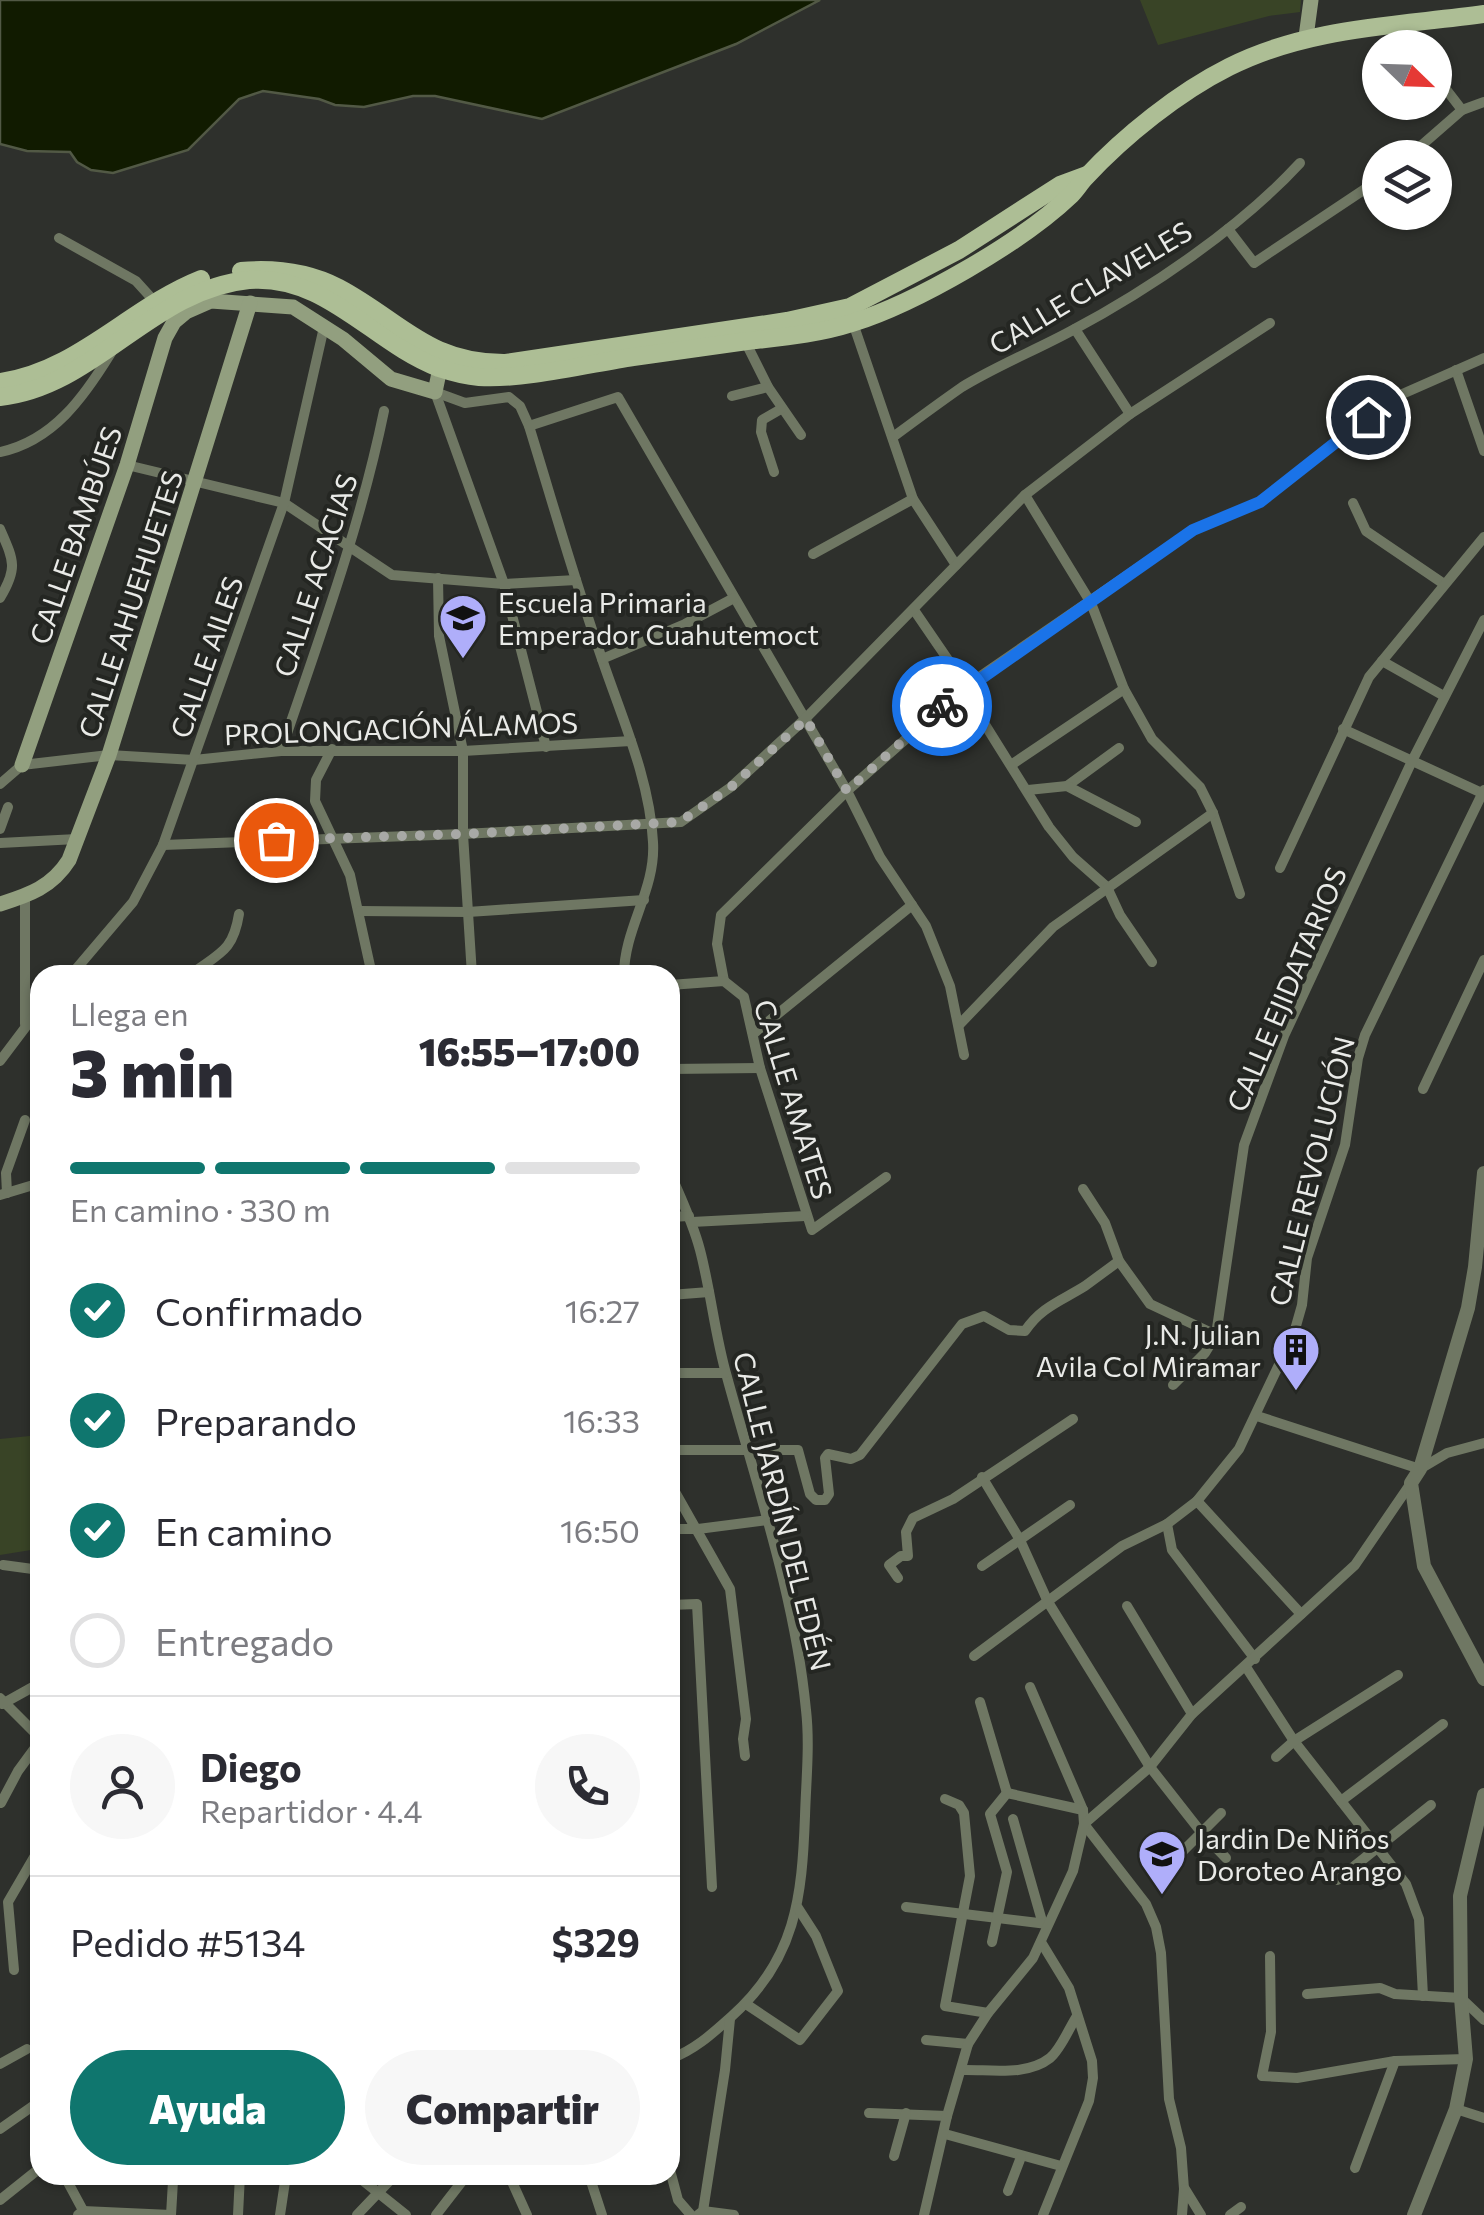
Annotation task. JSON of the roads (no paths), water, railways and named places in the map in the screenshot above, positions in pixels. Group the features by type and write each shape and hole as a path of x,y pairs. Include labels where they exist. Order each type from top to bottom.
{"main road":[{"path":"1312,36 1314,0"},
{"path":"14,385 67,376 178,302 206,289 251,280 280,282 332,300 440,368 481,377 794,336 853,323 914,296 1001,246 1071,195 1087,175 1195,86 1266,50 1312,36 1484,14"},
{"path":"0,398 14,385 66,360 155,302 200,279 264,268 292,271 338,288 432,350 465,360 506,362 787,321 850,307 959,250 1060,185 1087,175"},
{"name":"CALLE BAMBÚES","path":"22,765 128,465 165,338 174,322 186,312 211,302 250,304"},
{"path":"250,304 293,307 391,379 435,392 440,368"},
{"name":"CALLE AHUEHUETES","path":"0,904 24,896 59,876 77,839 108,756 250,304"}],"street":[{"path":"1400,26 1403,30"},
{"path":"1452,97 1462,110"},
{"path":"1428,140 1462,110 1484,102"},
{"name":"CALLE CLAVELES","path":"893,436 964,386 1075,329 1228,229 1275,190 1300,163"},
{"path":"1228,229 1254,263 1362,191"},
{"path":"59,238 136,281 155,302"},
{"path":"853,323 913,499 956,565"},
{"path":"162,845 680,822 706,806 806,719 1025,495 1130,414 1270,323"},
{"name":"CALLE AILES","path":"79,965 133,902 162,845 284,504 324,327"},
{"path":"1075,329 1130,414"},
{"path":"0,452 24,446 63,418 119,340"},
{"path":"745,341 768,387 801,435"},
{"path":"724,981 717,944 721,914 847,791 966,686 1193,530 1260,502 1390,399 1484,358"},
{"path":"1456,370 1484,450"},
{"path":"732,396 768,387"},
{"path":"435,392 465,403 509,397 520,406 529,426 631,741 652,824 653,868 624,954 624,965"},
{"path":"435,392 504,584 546,747"},
{"path":"529,426 618,397 935,947 964,1055"},
{"path":"774,472 762,420 781,408"},
{"name":"CALLE ACACIAS","path":"281,752 350,549 370,481 384,411"},
{"path":"128,465 284,504 392,574 504,584 576,580"},
{"path":"1025,495 1091,603 1124,688 1152,740 1200,787 1213,813 1240,894"},
{"path":"813,554 913,499"},
{"path":"1353,503 1366,531 1444,584"},
{"path":"0,529 14,563 12,578 0,598"},
{"path":"1280,868 1368,677 1484,536"},
{"path":"0,563 14,563"},
{"path":"438,578 439,636 462,751 471,965"},
{"path":"602,659 685,624 734,598"},
{"path":"914,610 966,686 1049,827 1073,857 1107,887 1120,915 1152,962"},
{"name":"CALLE EJIDATARIOS","path":"1216,1335 1244,1145 1284,1036 1412,762 1484,620"},
{"path":"1382,662 1444,696"},
{"path":"1012,765 1124,688"},
{"path":"1343,729 1484,793"},
{"name":"PROLONGACIÓN ÁLAMOS","path":"0,768 108,756 194,760 332,749 462,751 631,741"},
{"path":"1028,790 1067,786 1119,748"},
{"path":"332,749 316,780 315,801 350,875 370,965"},
{"path":"0,784 22,765"},
{"path":"1067,786 1136,822"},
{"name":"CALLE REVOLUCIÓN","path":"974,1656 1122,1546 1167,1524 1197,1501 1239,1450 1281,1366 1302,1305 1307,1258 1344,1145 1358,1058 1366,1036 1484,793"},
{"path":"0,829 8,808"},
{"path":"958,1025 1053,928 1213,813"},
{"path":"0,843 77,839"},
{"path":"24,896 25,1024"},
{"path":"360,911 468,912 644,900"},
{"path":"752,1034 912,905"},
{"path":"203,965 235,938 239,914"},
{"path":"1422,1089 1483,964"},
{"name":"CALLE AMATES","path":"680,985 724,981 744,997 760,1068 812,1230 886,1177"},
{"path":"0,1061 30,1019"},
{"path":"680,1068 760,1068"},
{"path":"26,1120 6,1173 4,1194 30,1186"},
{"path":"1084,1824 1150,1767 1192,1714 1355,1565 1416,1476 1468,1308 1484,1173"},
{"path":"1083,1189 1105,1223 1119,1261 1150,1304 1216,1335 1173,1385"},
{"name":"CALLE JARDÍN DEL EDÉN","path":"680,1194 691,1219 725,1373 768,1520 800,1657 807,1714 802,1878 797,1907 771,1973 746,2004 705,2041 680,2054"},
{"path":"680,1218 805,1216"},
{"path":"680,1450 798,1450 810,1494 816,1500 825,1500 829,1494 825,1458 828,1454 852,1459 860,1455 962,1324 984,1316 1009,1330 1024,1331 1036,1314 1119,1261"},
{"path":"680,1294 709,1292"},
{"path":"680,1373 725,1373"},
{"path":"1257,1416 1416,1476"},
{"path":"898,1578 890,1563 904,1556 906,1532 913,1518 953,1499 1073,1420"},
{"path":"1416,1476 1447,1453 1484,1442"},
{"path":"1416,1476 1424,1566 1484,1679"},
{"path":"982,1477 1020,1540 1048,1602 1150,1767 1200,1832 1226,1858"},
{"path":"680,1499 730,1589 746,1719 745,1756"},
{"path":"1197,1501 1300,1614"},
{"path":"982,1566 1070,1504"},
{"path":"680,1529 768,1520"},
{"path":"1167,1524 1172,1550 1251,1663 1294,1741 1406,1884 1419,1919 1423,1996"},
{"path":"3,1565 30,1569"},
{"path":"680,1605 698,1604 712,1886"},
{"path":"1126,1606 1192,1714"},
{"path":"1276,1757 1294,1741 1398,1675"},
{"path":"924,2215 968,2044 1033,1958 1044,1923 1073,1871 1084,1824 1083,1810 1030,1686"},
{"path":"30,1688 1,1703 30,1731"},
{"path":"980,1702 1007,1793"},
{"path":"1341,1801 1443,1724"},
{"path":"0,1803 30,1754"},
{"path":"1007,1793 1083,1810"},
{"path":"992,1942 1007,1872 990,1814 1007,1793"},
{"path":"1414,2215 1456,2109 1466,2059 1460,1896 1484,1795"},
{"path":"945,1800 959,1804 966,1826 970,1876 944,2006 988,2013"},
{"path":"1337,1880 1431,1805"},
{"path":"1171,1864 1221,1813"},
{"path":"1013,1819 1044,1923"},
{"path":"1084,1824 1146,1904 1156,1928 1161,1953 1169,2099 1181,2148 1182,2215"},
{"path":"14,1970 8,1902 30,1863"},
{"path":"746,2004 800,2040 838,1991 816,1936 797,1907"},
{"path":"906,1907 1044,1923"},
{"path":"1041,1942 1069,1988 1092,2061 1092,2090 1043,2215"},
{"path":"1270,1956 1271,2032 1262,2076 1297,2078 1395,2062 1466,2059"},
{"path":"1307,1994 1380,1988 1395,1994 1461,1998 1484,2020"},
{"path":"961,2070 1010,2073 1049,2059 1077,2016"},
{"path":"697,2214 725,2070 730,2018"},
{"path":"926,2040 968,2044"},
{"path":"0,2064 26,2049"},
{"path":"1354,2168 1395,2062"},
{"path":"0,2129 30,2108"},
{"path":"1456,2109 1484,2118"},
{"path":"869,2113 947,2116"},
{"path":"894,2156 906,2113"},
{"path":"945,2134 1061,2166"},
{"path":"1008,2191 1021,2157"},
{"path":"0,2200 30,2176"},
{"path":"69,2185 82,2214 171,2215 173,2185"},
{"path":"238,2215 240,2185"},
{"path":"280,2215 284,2185"},
{"path":"368,2185 406,2215"},
{"path":"357,2215 386,2185"},
{"path":"436,2215 460,2185"},
{"path":"514,2185 527,2215"},
{"path":"592,2185 602,2215"},
{"path":"674,2185 678,2200 697,2214 734,2215"},
{"path":"1184,2188 1201,2215"},
{"path":"1230,2215 1241,2207"}],"place":[{"name":"Escuela Primaria Emperador Cuahutemoct","path":"463,660"},
{"name":"J.N. Julian Avila Col Miramar","path":"1296,1392"},
{"name":"Jardin De Niños Doroteo Arango","path":"1162,1896"}]}
